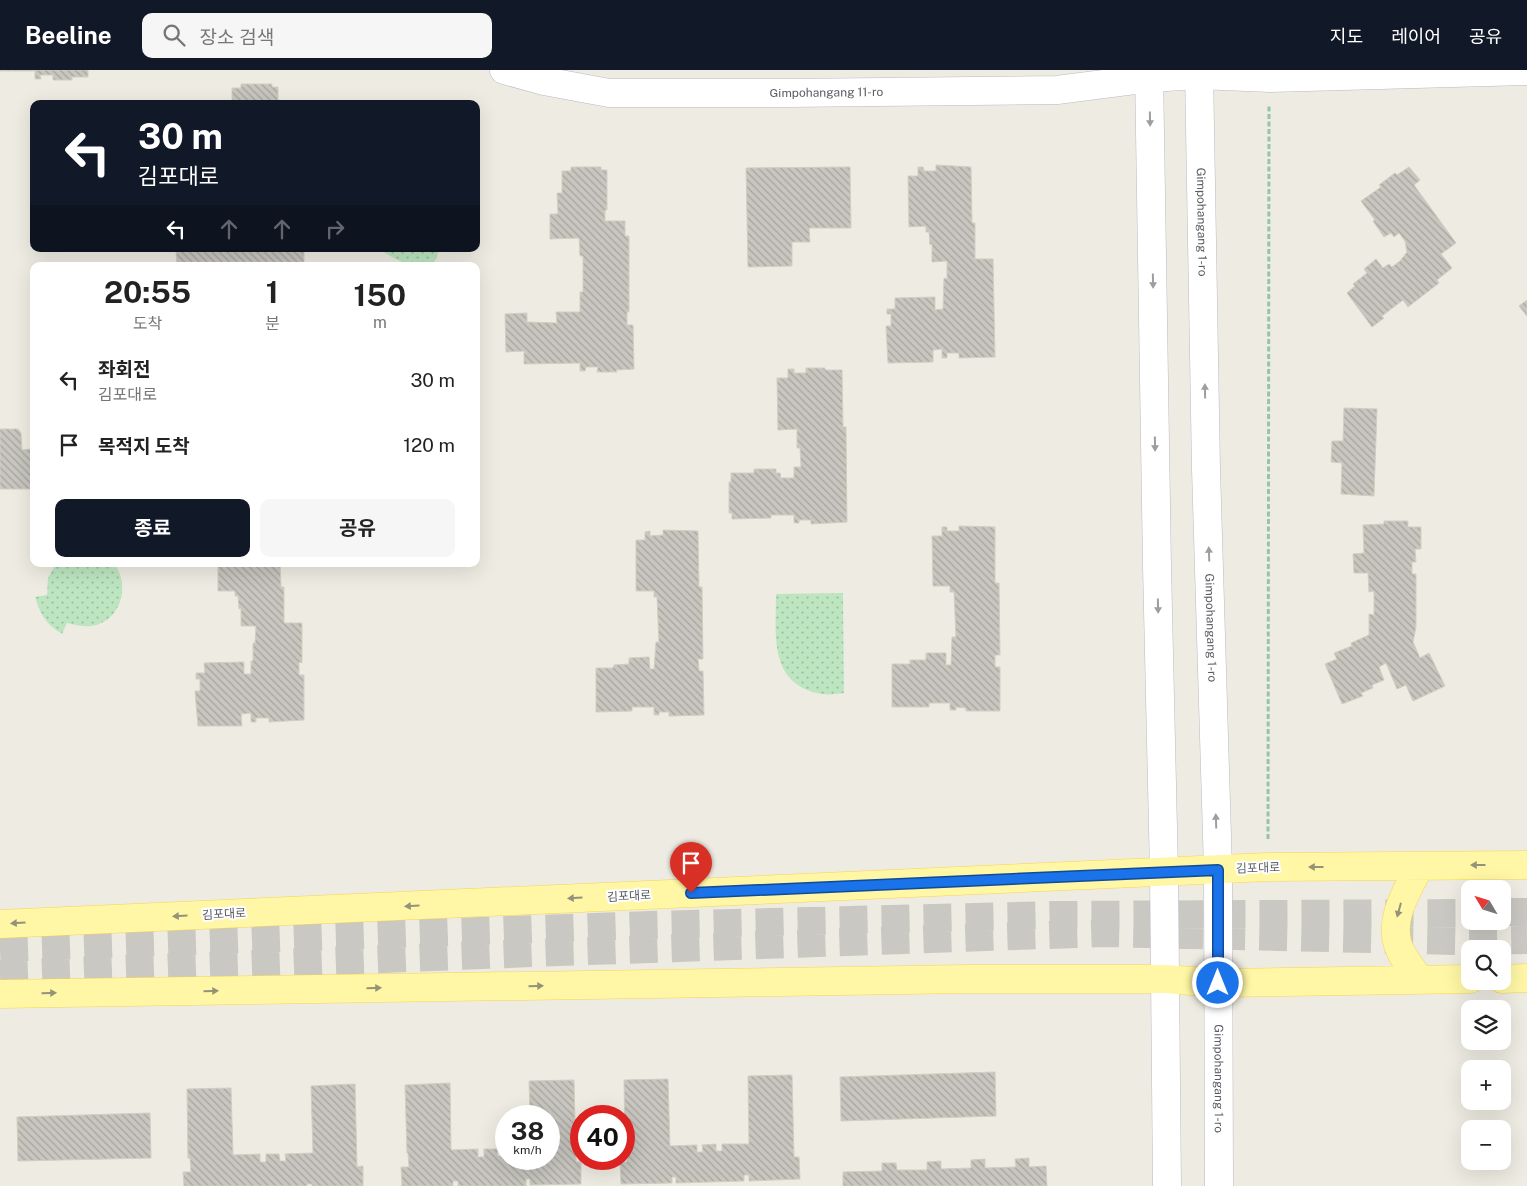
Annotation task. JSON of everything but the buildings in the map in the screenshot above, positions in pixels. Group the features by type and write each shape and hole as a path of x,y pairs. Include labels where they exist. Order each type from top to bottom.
{"main road":[{"name":"김포대로","path":"0,924 1268,867 1527,865"},
{"path":"1420,866 1400,903 1396,922 1396,938 1401,953 1420,980"},
{"path":"1511,979 1527,978"},
{"path":"0,994 939,979 1165,979 1218,983 1461,979"}],"street":[{"name":"Gimpohangang 11-ro","path":"504,70 544,81 618,93 1058,90 1150,74"},
{"name":"Gimpohangang 11-ro","path":"558,70 600,78 779,78 1039,73 1199,73 1270,78 1527,71"},
{"name":"Gimpohangang 1-ro","path":"1199,73 1206,469 1218,870 1219,1186"},
{"path":"1150,74 1164,872 1167,1186"}],"path":[{"path":"1268,867 1268,181 1270,78"}],"green space":[{"path":"384,252 438,252 434,262 401,261"},
{"path":"54,567 116,567 122,582 120,601 110,618 91,626 67,623 62,634 42,614 35,597 47,595 48,578"},
{"path":"843,593 844,693 821,694 804,689 792,680 783,669 779,656 776,641 776,594"}],"tunnel":[{"path":"1511,912 1527,912"},
{"path":"0,948 650,925 1054,915 1461,913"},
{"path":"0,974 1103,933 1456,941 1527,940"}],"route":[{"path":"691,893 1218,870 1218,983"}]}
